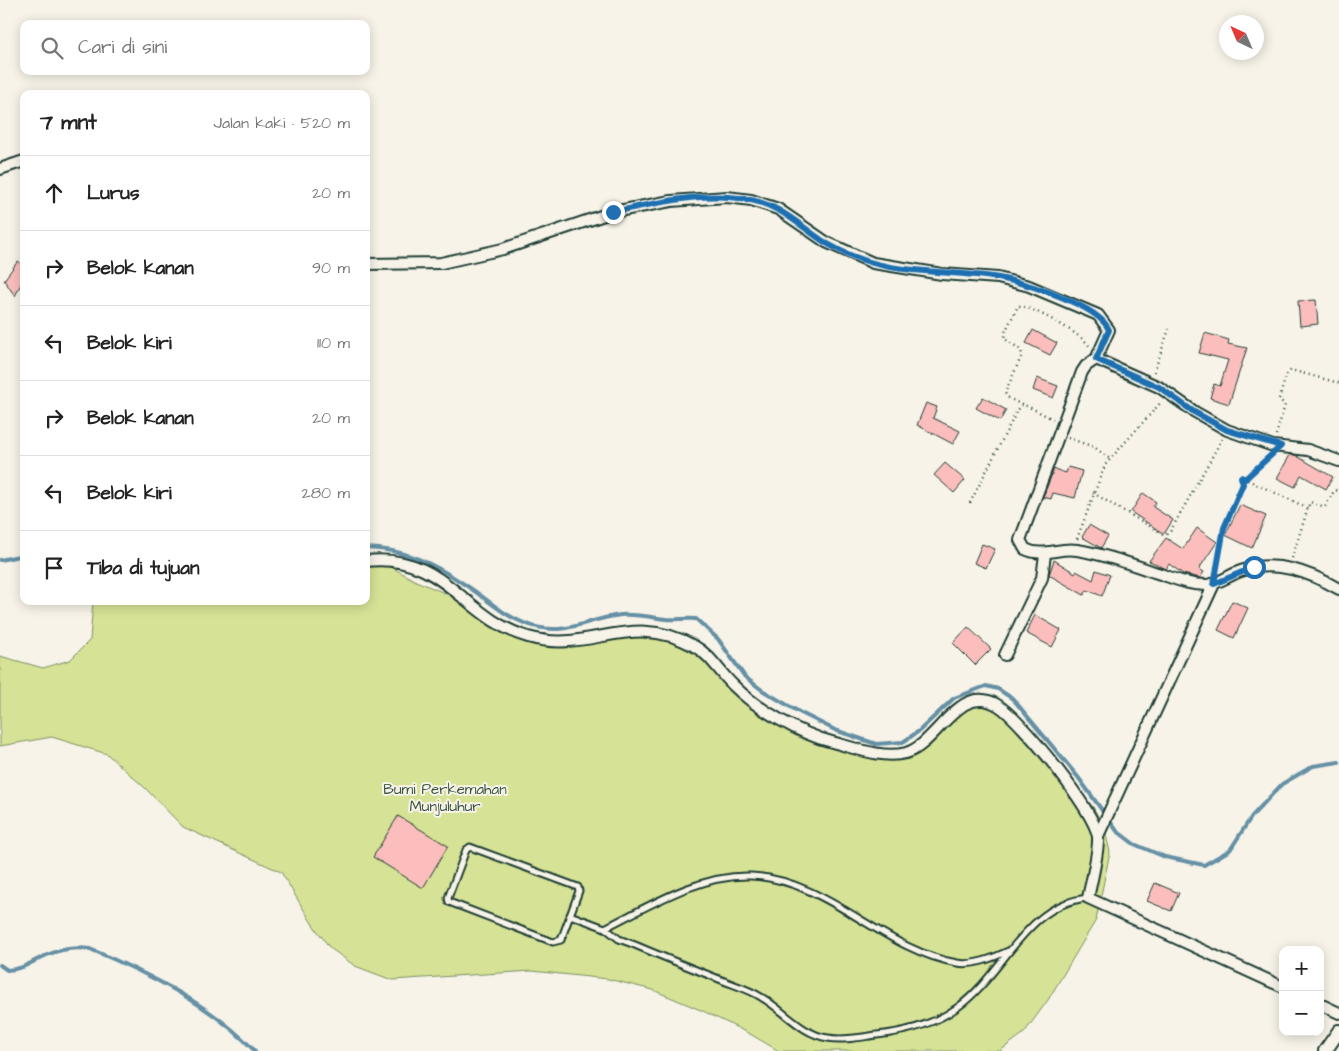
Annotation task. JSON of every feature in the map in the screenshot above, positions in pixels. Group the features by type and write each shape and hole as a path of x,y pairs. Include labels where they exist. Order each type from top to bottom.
{"street":[{"path":"0,169 20,162"},
{"path":"370,264 441,264 503,249 613,212 671,201 707,197 743,199 778,209 826,242 873,263 942,274 998,278 1029,286 1081,306 1098,315 1109,330 1096,359 1086,366 1082,372 1020,540 1025,549 1046,554 1074,550 1096,554 1190,583 1214,584 1254,567 1289,568 1313,575 1339,589"},
{"path":"1096,359 1151,383 1194,412 1227,430 1277,446 1308,450 1339,461"},
{"path":"1005,655 1042,578 1046,554"},
{"path":"370,561 407,564 430,572 451,587 488,620 513,633 531,638 564,643 612,633 645,630 678,638 696,646 710,658 732,684 760,707 807,733 870,752 892,755 915,750 956,709 966,703 975,701 992,702 1009,714 1061,771 1099,832"},
{"path":"1214,584 1099,832 1088,898 1279,985"},
{"path":"1324,1006 1339,1012"},
{"path":"1325,1051 1339,1031"}],"lane":[{"path":"473,847 574,884 579,891 570,915 561,940 553,942 452,904 448,898 466,850 473,847"},
{"path":"605,928 683,891 720,879 751,876 802,887 837,905 900,943 958,963 976,962 1009,950"},
{"path":"570,915 605,928 619,938 761,996 814,1035 836,1040 891,1033 935,1020 959,1007 973,994 1009,950 1030,928 1056,907 1072,900 1088,898"}],"path":[{"path":"1096,359 1088,343 1082,338 1029,307 1018,306 1005,332 1004,339 1021,350 1022,355 1005,393 1007,397 1061,431 1094,447 1110,459"},
{"path":"1151,383 1169,329"},
{"path":"1245,479 1277,446 1285,405 1279,399 1286,376 1291,370 1339,383"},
{"path":"1074,550 1102,472 1110,459 1168,393"},
{"path":"970,503 1022,405"},
{"path":"1093,493 1165,535 1170,532 1227,430"},
{"path":"1214,584 1224,528 1243,484 1241,477 1308,508"},
{"path":"1289,568 1310,502 1325,507 1334,491 1339,490"}],"green space":[{"name":"Bumi Perkemahan Munjuluhur","path":"370,558 377,559 416,581 478,607 528,638 672,631 768,713 835,749 897,756 909,755 960,710 978,702 1005,708 1093,807 1104,827 1110,852 1096,920 1048,1000 1024,1033 1000,1051 779,1051 750,1034 703,1011 653,990 608,979 532,971 392,980 355,966 330,948 313,925 281,872 183,827 144,787 107,754 52,737 0,746 0,656 43,668 70,660 90,640 93,605 370,605"}],"building":[{"path":"18,261 20,263 20,286 15,296 4,280"},
{"path":"1316,300 1318,324 1300,326 1298,301"},
{"path":"1033,330 1057,343 1050,355 1026,343"},
{"path":"1205,333 1229,340 1228,344 1247,348 1229,404 1210,398 1214,384 1220,386 1228,360 1199,353"},
{"path":"1037,378 1058,386 1053,398 1033,390"},
{"path":"983,397 1006,410 1000,421 976,408"},
{"path":"926,403 937,407 933,418 960,431 953,444 917,425"},
{"path":"1290,455 1295,455 1333,477 1326,489 1301,475 1295,487 1277,478"},
{"path":"945,463 965,480 954,493 934,475"},
{"path":"1068,467 1082,471 1075,498 1053,493 1051,499 1043,497 1054,469 1066,473"},
{"path":"1143,493 1156,502 1153,507 1173,520 1164,534 1131,512"},
{"path":"1240,505 1266,516 1252,548 1225,535"},
{"path":"1089,525 1108,536 1101,548 1082,537"},
{"path":"1197,528 1217,542 1199,569 1204,572 1200,578 1183,574 1169,564 1166,569 1149,561 1166,538 1183,549"},
{"path":"982,544 995,549 986,568 974,563"},
{"path":"1054,560 1075,573 1076,571 1093,580 1096,570 1110,575 1102,596 1087,590 1084,595 1049,575"},
{"path":"1232,601 1248,608 1234,638 1218,630"},
{"path":"1035,615 1061,630 1052,647 1026,633"},
{"path":"968,627 991,649 975,665 953,643"},
{"path":"398,816 448,846 423,888 373,857"},
{"path":"1155,883 1179,893 1171,911 1147,901"}],"waterway":[{"path":"370,548 393,551 418,558 464,584 508,615 538,627 563,629 621,615 696,619 718,639 745,677 762,690 799,712 835,730 876,744 903,742 919,731 954,698 986,686 998,689 1013,699 1078,777 1117,831 1134,844 1165,857 1204,865 1230,850 1252,816 1282,784 1313,766 1339,762"},
{"path":"0,560 20,556"},
{"path":"0,965 7,970 14,969 57,951 74,948 90,949 178,992 219,1019 255,1051"}],"route":[{"path":"613,212 671,201 707,197 751,200 778,209 826,242 873,263 942,274 998,278 1029,286 1081,306 1098,315 1107,324 1109,330 1108,337 1096,359 1159,387 1194,412 1227,430 1273,446 1281,446 1245,479 1241,477 1243,484 1224,528 1214,584 1254,567"}]}
